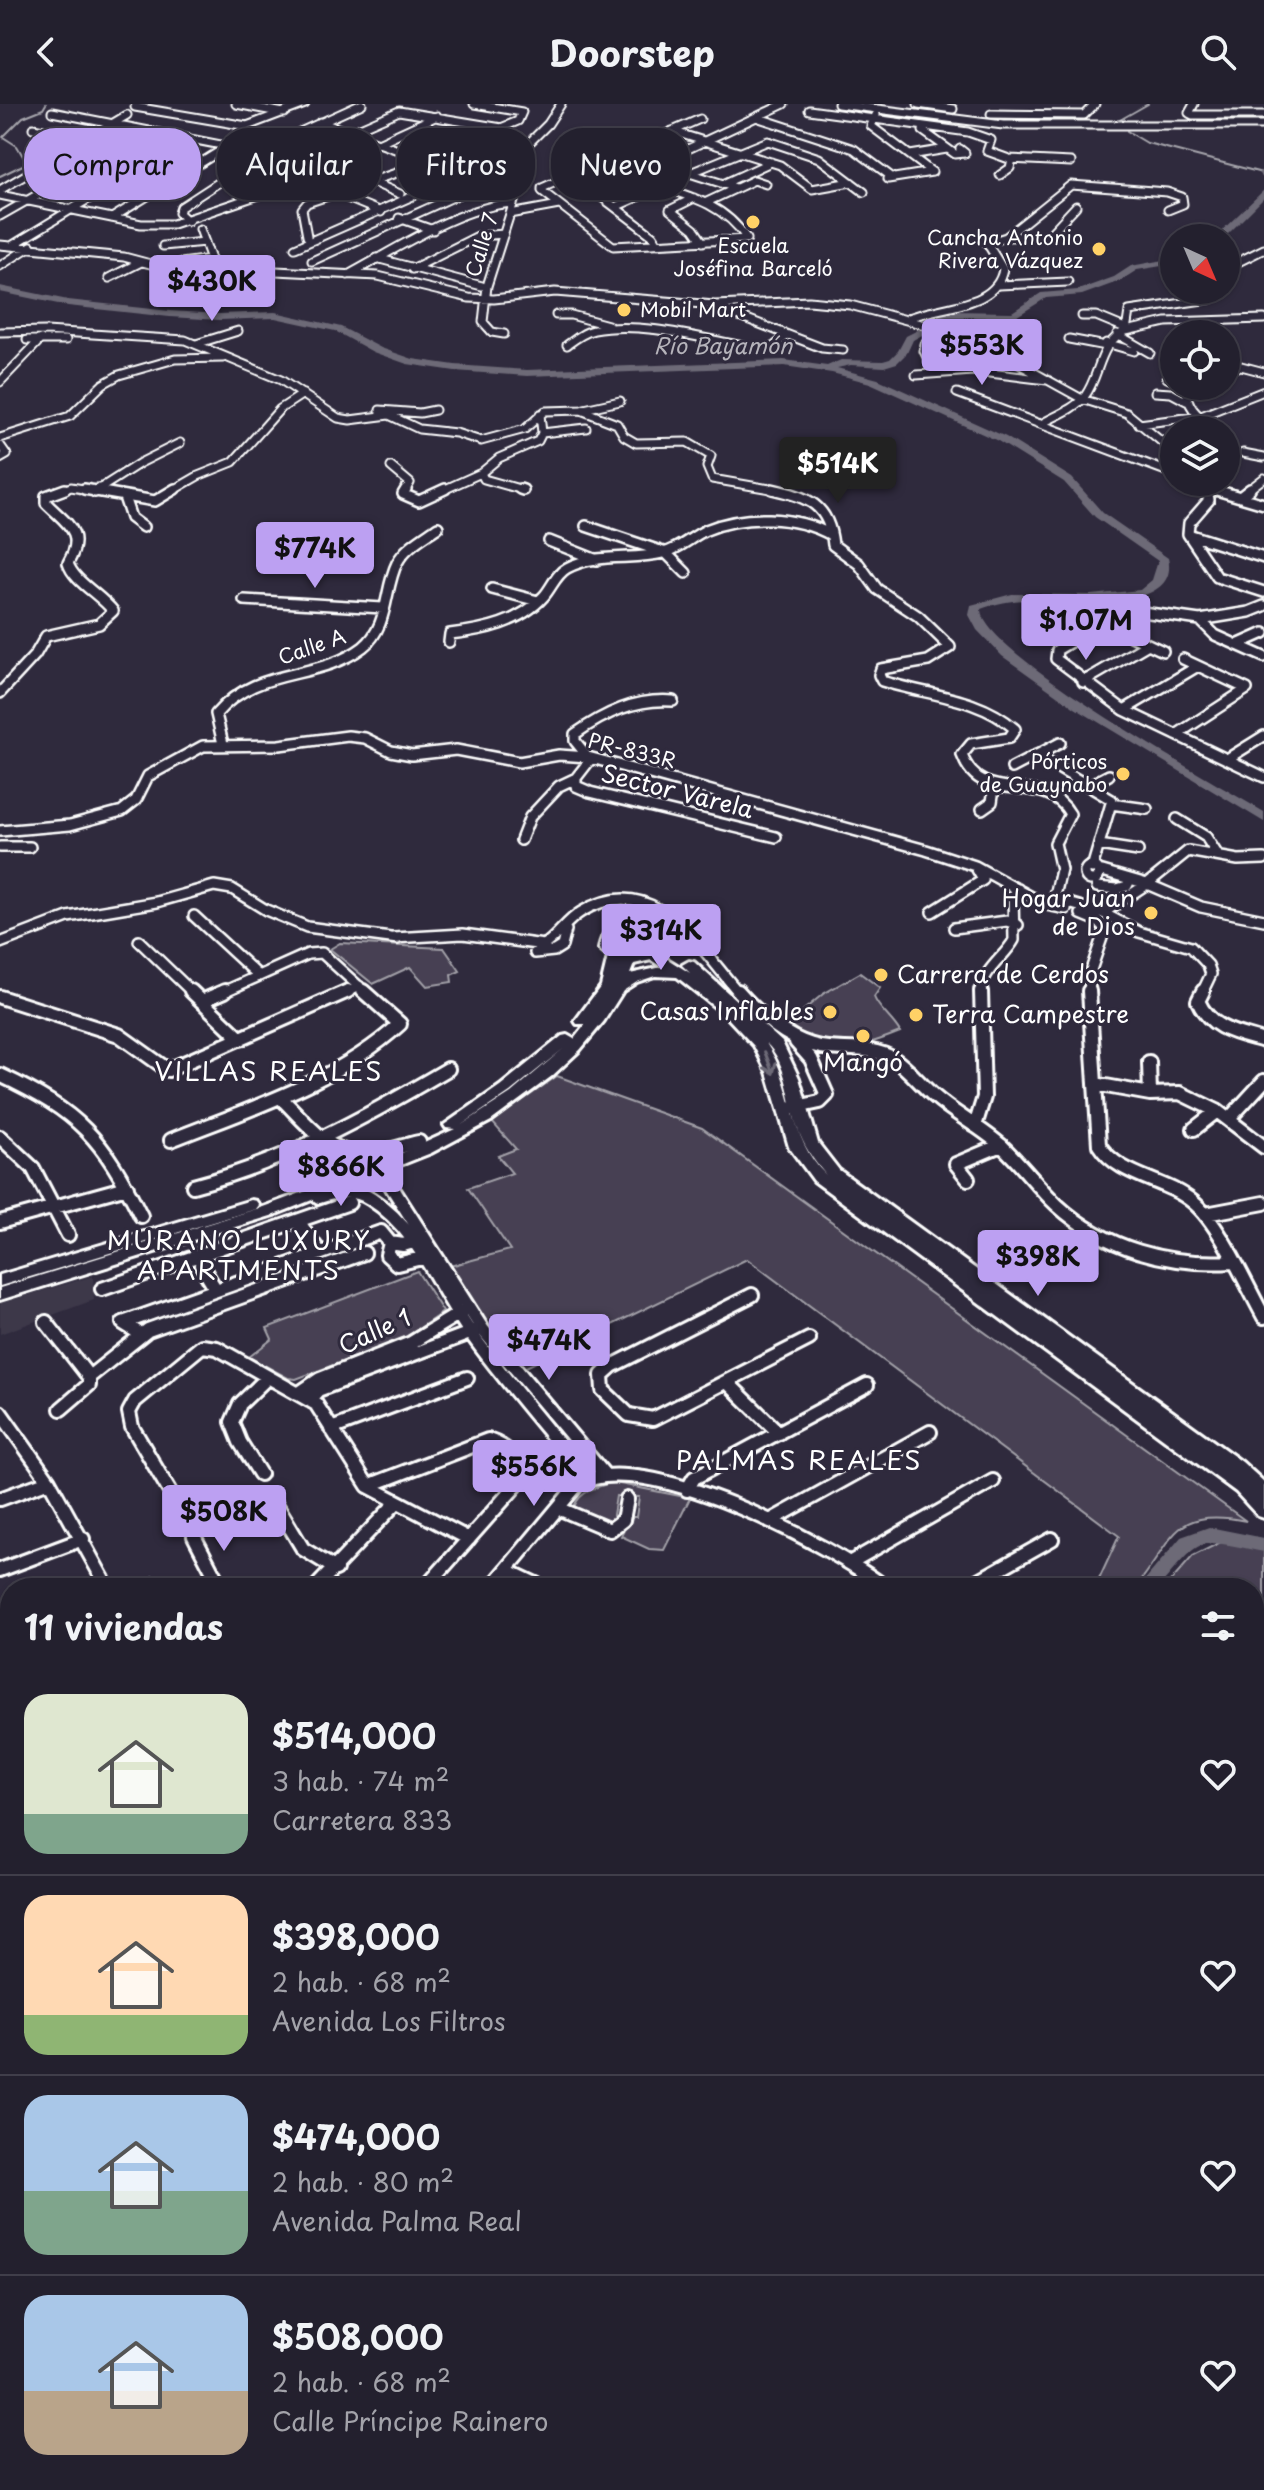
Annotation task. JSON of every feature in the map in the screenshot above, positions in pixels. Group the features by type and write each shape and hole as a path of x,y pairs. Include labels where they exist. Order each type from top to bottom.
{"main road":[{"path":"656,952 660,937 654,931 635,926 624,927 608,936 605,942 606,949 622,958 656,952 703,976 770,1036 786,1061 791,1108 789,1136 798,1155 819,1177 1261,1501"},
{"path":"656,952 762,1046 791,1108"},
{"path":"618,990 622,958"},
{"path":"0,1281 245,1208 419,1142 505,1089 566,1040 608,986 622,958"},
{"path":"0,1294 281,1206 396,1162 451,1137 515,1096 580,1042 618,990 630,980 651,972 670,971 686,976"}],"street":[{"path":"236,104 284,113"},
{"path":"135,107 247,126 305,104"},
{"path":"308,128 362,104"},
{"path":"360,128 399,111 502,128 518,121 522,112 474,104"},
{"path":"535,133 547,126 561,104"},
{"path":"690,148 784,104"},
{"path":"838,104 983,123 1264,125"},
{"path":"918,104 955,106"},
{"path":"983,123 999,104"},
{"path":"991,114 1084,115 1095,104"},
{"path":"1194,104 1189,113 1193,115 1264,115"},
{"path":"946,118 955,106"},
{"path":"881,110 871,126 932,172 883,180"},
{"path":"52,112 217,144"},
{"path":"811,114 824,112 987,137 991,140 987,151 1012,159 1071,162"},
{"path":"105,128 127,115"},
{"path":"381,142 437,116"},
{"path":"759,118 854,149 893,178"},
{"path":"679,128 700,119"},
{"path":"320,122 339,128"},
{"path":"792,128 802,122"},
{"path":"924,126 923,131 947,149 955,154 965,153 960,149"},
{"path":"690,136 784,167 812,189 851,182"},
{"path":"690,173 768,141 812,154 864,192"},
{"path":"910,155 947,149"},
{"path":"112,218 217,152"},
{"path":"1000,175 1010,168 1012,159"},
{"path":"723,184 771,162"},
{"path":"690,173 736,188"},
{"path":"0,192 24,177"},
{"path":"707,202 754,180 766,184"},
{"path":"188,221 179,213 181,207 217,183"},
{"path":"551,184 542,188 551,197"},
{"path":"1006,237 1071,185 1167,192 1184,199 1178,207 1168,210"},
{"path":"0,192 68,212 154,225 188,221 249,200"},
{"path":"554,200 613,246 747,239 734,221 707,202 690,197"},
{"path":"694,198 670,210 694,229 703,242"},
{"path":"12,245 87,200"},
{"path":"307,236 302,207 318,200"},
{"path":"352,200 433,230"},
{"path":"295,248 401,200"},
{"path":"312,261 443,200"},
{"name":"Calle 7","path":"488,299 487,286 514,200"},
{"path":"606,200 653,236 658,244"},
{"path":"615,207 631,200"},
{"path":"0,216 31,201"},
{"path":"348,275 433,230 493,204 513,203"},
{"path":"510,214 559,205"},
{"path":"911,320 929,308 985,298 999,285 1003,265 987,243 1006,237 1048,236 1076,206"},
{"path":"200,229 216,273"},
{"path":"412,269 478,236 504,234"},
{"path":"163,246 205,242"},
{"path":"1240,258 1261,244"},
{"path":"0,245 31,246 141,262 177,272 255,270 378,276 458,297 488,299 555,292 715,305 821,301 938,327 987,345 1082,399 1122,411 1160,441"},
{"path":"0,266 31,246"},
{"path":"376,258 482,286"},
{"path":"166,265 211,259"},
{"path":"109,278 141,262"},
{"path":"999,285 1068,282"},
{"path":"488,299 483,322 492,332 504,334"},
{"path":"1123,331 1127,315 1135,309 1172,304"},
{"path":"715,305 822,348 843,350"},
{"path":"556,315 571,315 643,331 760,349 773,347 788,335"},
{"path":"1082,316 1101,318 1150,353"},
{"path":"1041,424 1082,399 1101,365 1106,345 1123,331 1184,321 1264,319"},
{"path":"567,345 593,330 643,331"},
{"path":"0,332 46,331 174,338 196,344 281,380 338,418 350,420 389,415 419,429 456,433 487,441 525,429 540,414 554,409 581,410 620,401"},
{"path":"196,344 238,331"},
{"path":"133,348 135,335"},
{"path":"0,382 41,339"},
{"path":"1069,339 1134,351"},
{"path":"0,340 66,340"},
{"path":"925,344 924,351 929,361 944,366 1019,379 1047,380"},
{"path":"0,438 70,416 103,384 119,375 175,359 226,357"},
{"path":"1240,366 1264,372"},
{"path":"916,375 973,371"},
{"path":"1195,400 1201,416 1264,391"},
{"path":"1155,392 1160,392"},
{"path":"957,393 1160,469"},
{"path":"0,693 35,655 46,636 99,624 113,611 103,598 70,571 68,563 78,548 77,538 45,499 49,494 64,488 155,501 198,476 233,462 280,409 303,394"},
{"path":"338,418 381,410 420,413 435,410"},
{"path":"581,410 617,424 624,436 636,443 676,441 702,449 711,456 707,467 712,479 767,487 814,505 830,521 833,545 859,564 877,589 918,616 950,647 946,654 935,658 881,669 879,675 882,681 964,703 1006,720 1015,729 1003,741 971,744 962,752 963,760 976,777 994,788 1040,789 1065,803 1070,814 1055,843 1061,870 1055,896 1098,921 1105,929 1091,970 1088,1006 1097,1132 1103,1153 1111,1162 1182,1194 1206,1214 1264,1317"},
{"path":"1026,418 1041,411"},
{"path":"540,414 542,433"},
{"path":"1139,424 1160,421"},
{"path":"391,467 410,483 403,494 415,501 481,473 499,458 533,444 542,433 586,428"},
{"path":"95,492 140,463 180,443"},
{"path":"0,445 7,455 0,459"},
{"path":"1243,453 1264,457"},
{"path":"481,473 484,479 523,490"},
{"path":"1241,496 1264,478"},
{"path":"1206,496 1207,505 1189,523 1188,534 1217,577 1264,592"},
{"path":"1241,496 1264,504"},
{"path":"124,497 131,518 143,527"},
{"path":"449,642 450,634 483,630 515,620 538,601 564,569 597,560 666,553 706,530 727,524 796,520 815,524 831,535"},
{"path":"586,526 666,553 686,573"},
{"name":"Calle A","path":"223,744 216,714 235,693 354,654 367,644 377,630 397,563 404,552 438,527"},
{"path":"1188,534 1264,558"},
{"path":"549,541 597,560"},
{"path":"1251,553 1264,544"},
{"path":"492,589 538,601"},
{"path":"244,600 383,608"},
{"path":"1264,606 1249,612 1200,620 1135,611 1119,613 1057,650 1056,659 1124,710 1264,777"},
{"path":"1200,620 1215,635 1264,657"},
{"path":"1237,645 1264,633"},
{"path":"1131,636 1163,651"},
{"path":"1083,682 1148,644"},
{"path":"1176,735 1247,689 1183,659"},
{"path":"1124,710 1198,666"},
{"path":"588,757 575,741 575,734 584,727 638,702 656,698 673,701"},
{"name":"PR-833R","path":"0,831 96,820 124,810 136,801 142,781 148,776 203,746 288,744 348,736 365,738 391,751 412,755 456,750 519,762 559,755 588,757 975,866 1046,905 1073,908"},
{"path":"1227,759 1264,736"},
{"path":"1012,768 1060,743"},
{"path":"1036,755 1112,800 1099,845 1097,876"},
{"name":"Sector Varela","path":"521,840 530,817 559,786 576,778 590,760 588,757"},
{"path":"1088,786 1109,775"},
{"name":"Sector Varela","path":"576,778 576,786 590,792 776,837"},
{"path":"982,809 992,802 994,788"},
{"path":"1111,804 1147,809"},
{"path":"1177,819 1206,837 1217,854"},
{"path":"1099,845 1138,851"},
{"path":"0,847 30,847"},
{"path":"1103,913 1147,884 1188,851 1238,860 1264,859"},
{"path":"932,912 983,880 975,866"},
{"path":"1097,876 1117,889 1127,886 1128,879"},
{"path":"1097,876 1147,884 1201,907 1264,920"},
{"path":"0,943 68,917 157,902 214,886 232,889 266,910 307,927 394,938 463,939 543,954 562,946 566,927 582,911 606,903 631,900 659,908 681,925 746,1000 791,1037 811,1059 827,1091 826,1098 791,1108"},
{"path":"975,1126 984,1097 981,985 1015,944 1018,925 1013,896 1018,889"},
{"path":"1073,908 1103,913 1139,932 1191,947 1208,965 1211,974 1198,1001 1208,1020 1225,1030 1264,1041"},
{"path":"194,916 259,976"},
{"path":"954,928 1007,921 1018,925"},
{"path":"139,941 241,1039"},
{"path":"171,1140 280,1097 375,1047 400,1024 397,1018 322,953 311,953 202,1001"},
{"path":"0,997 119,1035 165,1070 172,1070 359,986"},
{"path":"791,1037 832,1051 871,1051 890,1057 936,1098 1001,1145 1065,1212 1103,1236 1164,1259 1232,1262"},
{"path":"811,1059 832,1051"},
{"path":"1149,1062 1150,1094"},
{"path":"193,1186 269,1161 355,1122 448,1069"},
{"path":"0,1075 40,1093 74,1115 110,1154 141,1216"},
{"path":"1229,1119 1264,1081"},
{"path":"1095,1084 1150,1094 1180,1093 1217,1111 1264,1147"},
{"path":"280,1097 322,1137 353,1154 419,1142"},
{"path":"1194,1129 1217,1111"},
{"path":"0,1137 30,1162 68,1235"},
{"path":"310,1184 334,1160 322,1137"},
{"path":"968,1179 956,1164 1001,1145"},
{"path":"396,1162 386,1169 385,1175 411,1221 418,1241"},
{"path":"0,1222 127,1187"},
{"path":"281,1206 343,1190 358,1191 384,1209 418,1241 476,1330 587,1478"},
{"path":"102,1289 349,1203"},
{"path":"1206,1214 1264,1203"},
{"path":"298,1221 320,1253"},
{"path":"142,1335 123,1323 381,1232 390,1243 403,1245 418,1241"},
{"path":"390,1243 387,1255 397,1264 429,1256"},
{"path":"89,1377 148,1330 364,1253"},
{"path":"201,1265 216,1290"},
{"path":"269,1271 277,1284"},
{"path":"752,1295 612,1366 602,1375 603,1390 629,1415 648,1419 659,1417 809,1339"},
{"name":"Calle 1","path":"303,1397 320,1379 411,1343 464,1311"},
{"path":"46,1322 89,1377 89,1385 61,1409"},
{"path":"476,1330 604,1474"},
{"name":"Calle 1","path":"303,1397 476,1330"},
{"path":"177,1504 132,1427 129,1412 135,1401 202,1346 217,1348 316,1404 368,1486 469,1539"},
{"path":"260,1474 233,1429 231,1417 237,1404 268,1377"},
{"path":"331,1429 467,1378"},
{"path":"727,1382 779,1433"},
{"path":"687,1490 694,1478 867,1385"},
{"path":"0,1412 6,1430 49,1481 103,1578"},
{"path":"770,1521 930,1432"},
{"path":"368,1486 478,1442 488,1440 502,1445 523,1475 434,1578"},
{"path":"499,1578 587,1478 604,1474 687,1490 726,1502 851,1562 873,1578"},
{"path":"0,1499 49,1481"},
{"path":"851,1562 993,1481"},
{"path":"558,1508 610,1530 623,1520 627,1499"},
{"path":"326,1578 397,1502"},
{"path":"276,1504 303,1549 336,1569"},
{"path":"194,1536 216,1578"},
{"path":"0,1570 83,1539"},
{"path":"983,1578 1052,1539"},
{"path":"506,1570 523,1578"}],"shaded area":[{"path":"340,943 444,948 460,971 451,975 452,982 427,986 410,967 373,984 330,949"},
{"path":"860,973 880,988 874,997 900,1032 855,1046 829,1046 802,1034 788,1023 823,994"},
{"path":"557,1076 702,1128 1246,1521 1203,1518 1189,1523 1168,1541 1142,1578 1100,1578 1119,1536 747,1259 522,1369 485,1325 450,1266 510,1250 468,1188 512,1173 498,1156 516,1149 492,1122"},
{"path":"417,1271 443,1312 405,1338 296,1379 288,1378 249,1357 272,1339 267,1328"},
{"path":"93,1276 94,1300 0,1334 0,1303"},
{"path":"615,1483 690,1498 664,1550 649,1549 621,1536 631,1517 636,1517 639,1497 616,1496 613,1515 617,1516 610,1522 574,1507 585,1493"},
{"path":"1227,1539 1264,1548 1264,1578 1174,1578 1193,1556"}],"waterway":[{"path":"0,176 27,163 17,146 3,137 23,117 43,109 46,104"},
{"path":"1118,121 1148,104"},
{"path":"1127,131 1147,143 1262,173"},
{"path":"1264,172 1264,176"},
{"path":"1233,224 1264,193"},
{"path":"831,367 851,362 884,364 894,361 909,338 921,332 932,318 947,314 1014,315 1044,295 1079,293 1117,279 1134,268 1160,263"},
{"name":"Río Bayamón","path":"0,289 68,303 170,314 220,317 275,315 338,329 377,350 411,362 455,368 527,373 784,363 833,370 874,381 1002,439 1068,480 1099,515 1164,560 1157,581 1143,593 1091,599 1012,598 975,607 975,615 983,630 1006,653 1079,705 1264,818"},
{"path":"1156,1578 1187,1542 1209,1534 1264,1545"}],"place":[{"name":"Escuela Joséfina Barceló","path":"753,222"},
{"name":"Cancha Antonio Rivera Vázquez","path":"1099,249"},
{"name":"Mobil Mart","path":"624,310"},
{"name":"Pórticos de Guaynabo","path":"1123,774"},
{"name":"Hogar Juan de Dios","path":"1151,913"},
{"name":"Carrera de Cerdos","path":"881,975"},
{"name":"Casas Inflables","path":"830,1012"},
{"name":"Terra Campestre","path":"916,1015"},
{"name":"Mangó","path":"863,1036"}],"district":[{"name":"VILLAS REALES","path":"269,1072"},
{"name":"MURANO LUXURY APARTMENTS","path":"239,1256"},
{"name":"PALMAS REALES","path":"799,1461"}]}
